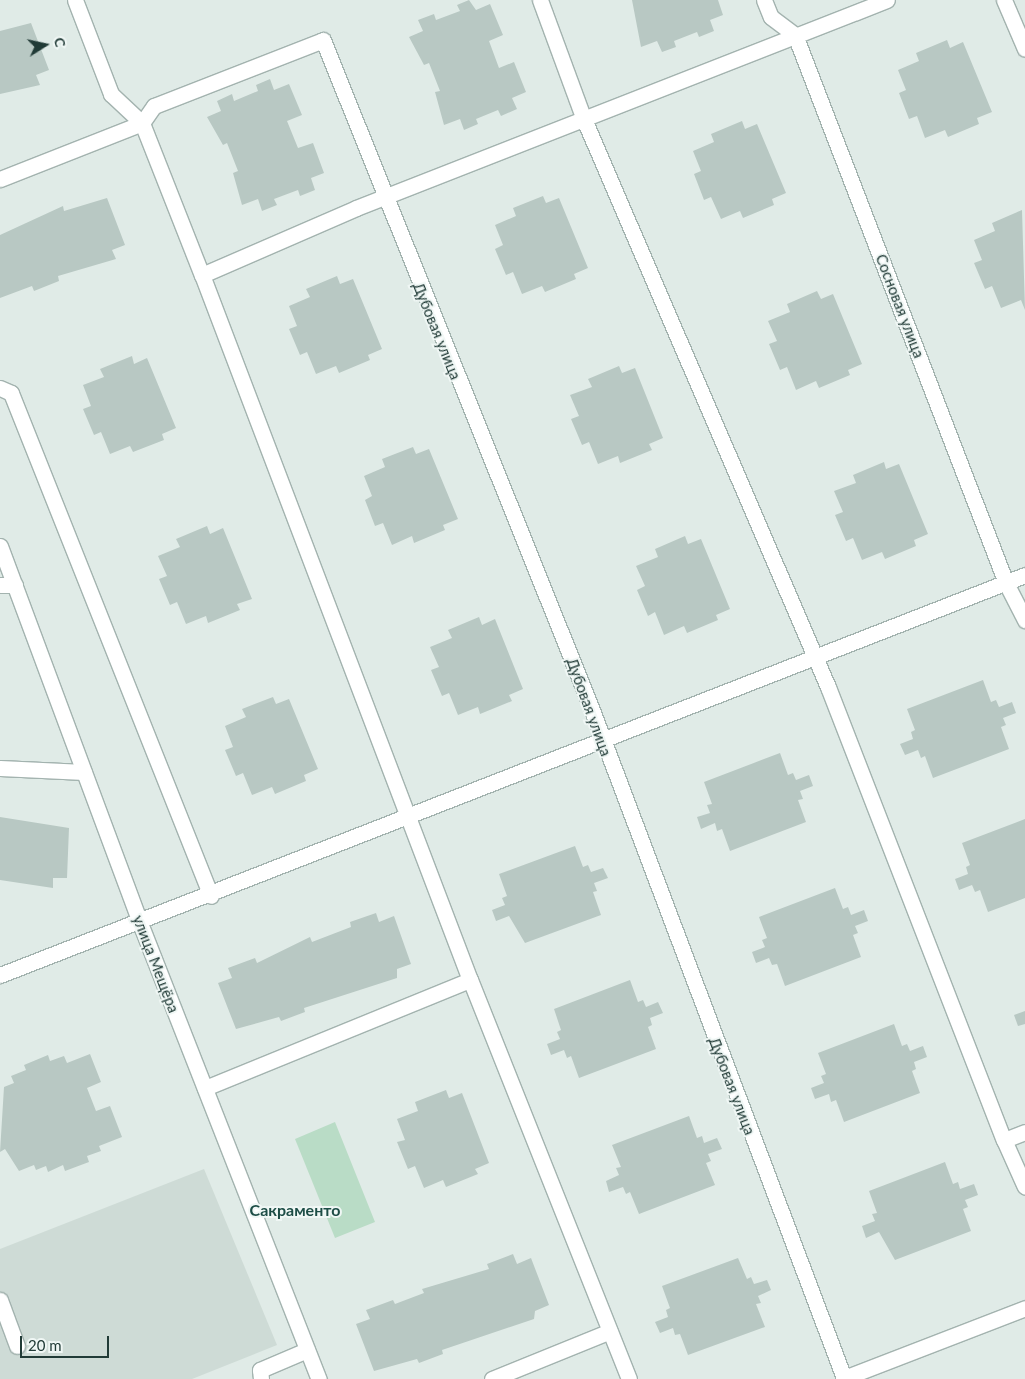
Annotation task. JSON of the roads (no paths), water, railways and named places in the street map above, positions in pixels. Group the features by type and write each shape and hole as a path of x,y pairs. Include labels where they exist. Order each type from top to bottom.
{"street":[{"path":"75,0 111,94 142,123 202,275 470,980 629,1379"},
{"path":"540,0 583,117 813,655 1004,1140 1025,1187"},
{"path":"764,0 771,17 795,35"},
{"path":"202,275 383,198 583,117 887,0"},
{"path":"1004,0 1025,49"},
{"name":"Сосновая улица","path":"795,35 1006,583 1025,620"},
{"name":"Дубовая улица","path":"142,123 154,106 323,40 383,198 602,738 844,1378 1025,1308"},
{"path":"0,180 142,123"},
{"path":"0,388 11,393 210,896"},
{"name":"улица Мещёра","path":"0,546 7,585 84,772 140,923 319,1379"},
{"path":"0,975 210,896 602,738 813,655 1025,575"},
{"path":"0,768 84,772"},
{"path":"205,1088 470,980"},
{"path":"1004,1140 1025,1132"},
{"path":"0,1300 17,1346"},
{"path":"492,1379 610,1331"},
{"path":"261,1379 260,1370 307,1350"}],"district":[{"name":"Сакраменто","path":"295,1210"}]}
